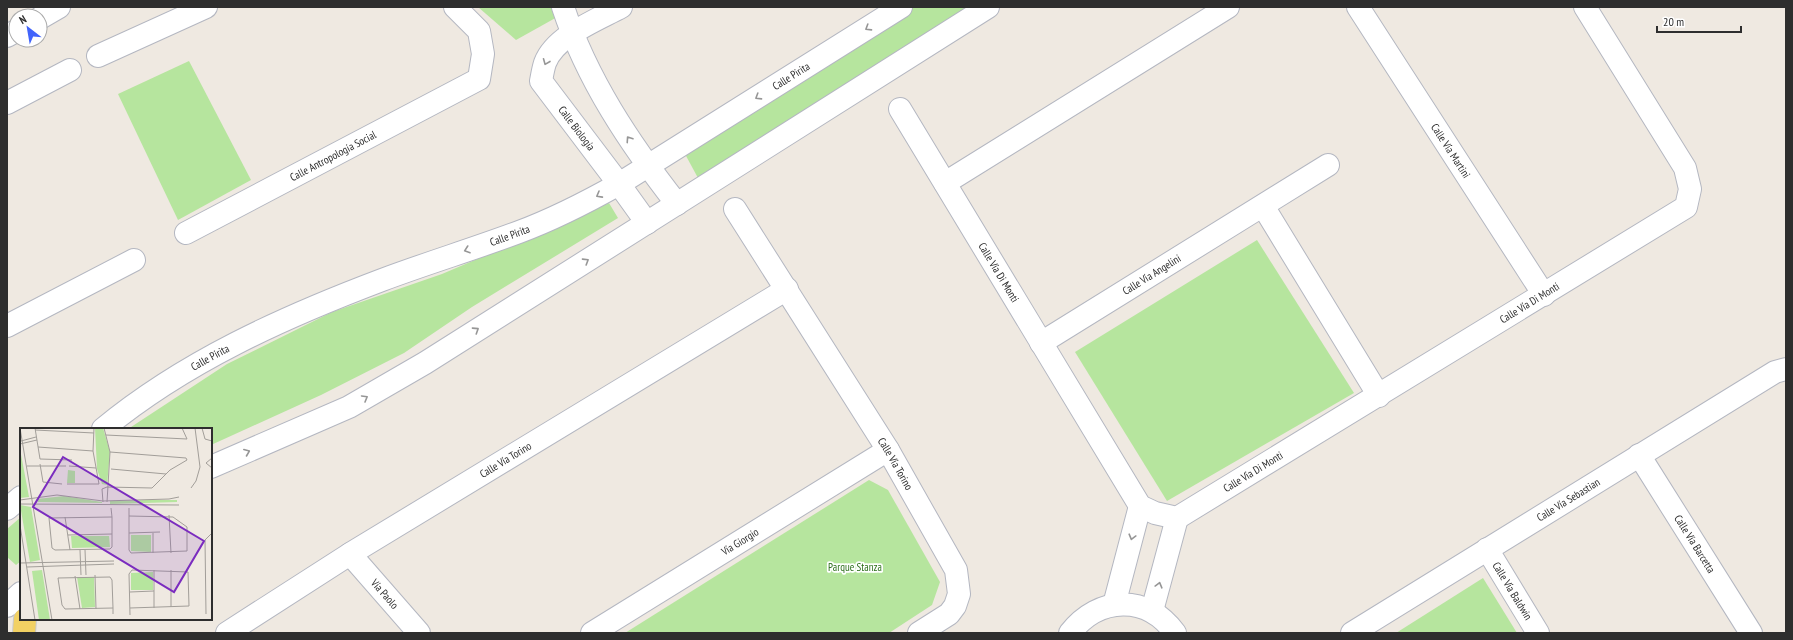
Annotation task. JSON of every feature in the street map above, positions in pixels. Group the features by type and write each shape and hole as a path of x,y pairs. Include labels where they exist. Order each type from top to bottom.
{"main road":[{"path":"24,633 25,620"}],"street":[{"path":"48,13 59,7"},
{"path":"98,56 206,7"},
{"name":"Calle Antropología Social","path":"186,233 479,79 483,54 479,31 456,7"},
{"path":"563,7 572,34 606,102 648,166 677,204"},
{"path":"572,34 621,7"},
{"name":"Calle Pirita","path":"104,428 156,390 212,356 305,311 382,280 519,232 579,206 619,184 901,7"},
{"path":"212,467 349,407 425,363 988,7"},
{"path":"945,183 1228,7"},
{"name":"Calle Vía Martini","path":"1358,7 1544,295"},
{"name":"Calle Vía Di Monti","path":"1177,518 1686,208 1690,189 1685,168 1585,7"},
{"name":"Calle Biología","path":"572,34 554,48 545,63 541,82 647,223"},
{"path":"7,103 70,70"},
{"name":"Calle Vía Di Monti","path":"900,109 1140,506"},
{"name":"Calle Vía Angelini","path":"1041,343 1328,165"},
{"path":"1262,206 1379,396"},
{"name":"Calle Vía Torino","path":"735,208 888,450 956,570 959,594 955,606 949,614 919,633"},
{"path":"7,326 134,260"},
{"name":"Calle Vía Torino","path":"227,633 350,554 787,289"},
{"name":"Calle Vía Sebastian","path":"1352,633 1774,372 1786,369"},
{"name":"Vía Giorgio","path":"592,633 888,450"},
{"name":"Calle Vía Barcetta","path":"1639,455 1751,633"},
{"path":"7,509 20,498"},
{"path":"1114,605 1140,506 1155,513 1177,518 1152,611"},
{"name":"Calle Vía Baldwin","path":"1487,550 1538,633"},
{"name":"Vía Paolo","path":"350,554 419,633"},
{"path":"7,606 20,594"},
{"path":"1070,633 1079,622 1095,610 1114,605 1133,605 1152,611 1168,623 1175,633"}],"green space":[{"path":"478,7 556,7 559,16 516,40"},
{"path":"914,7 970,7 698,178 685,154"},
{"path":"189,61 251,180 178,220 118,94"},
{"path":"609,203 618,218 472,307 404,353 321,395 212,445 212,428 130,428 227,364 332,312 442,274"},
{"path":"1257,240 1354,393 1167,501 1075,352"},
{"name":"Parque Stanza","path":"869,480 888,490 940,582 932,605 889,633 625,633"},
{"path":"20,518 20,562 16,565 7,557 7,529"},
{"path":"1483,578 1517,633 1396,633"}]}
